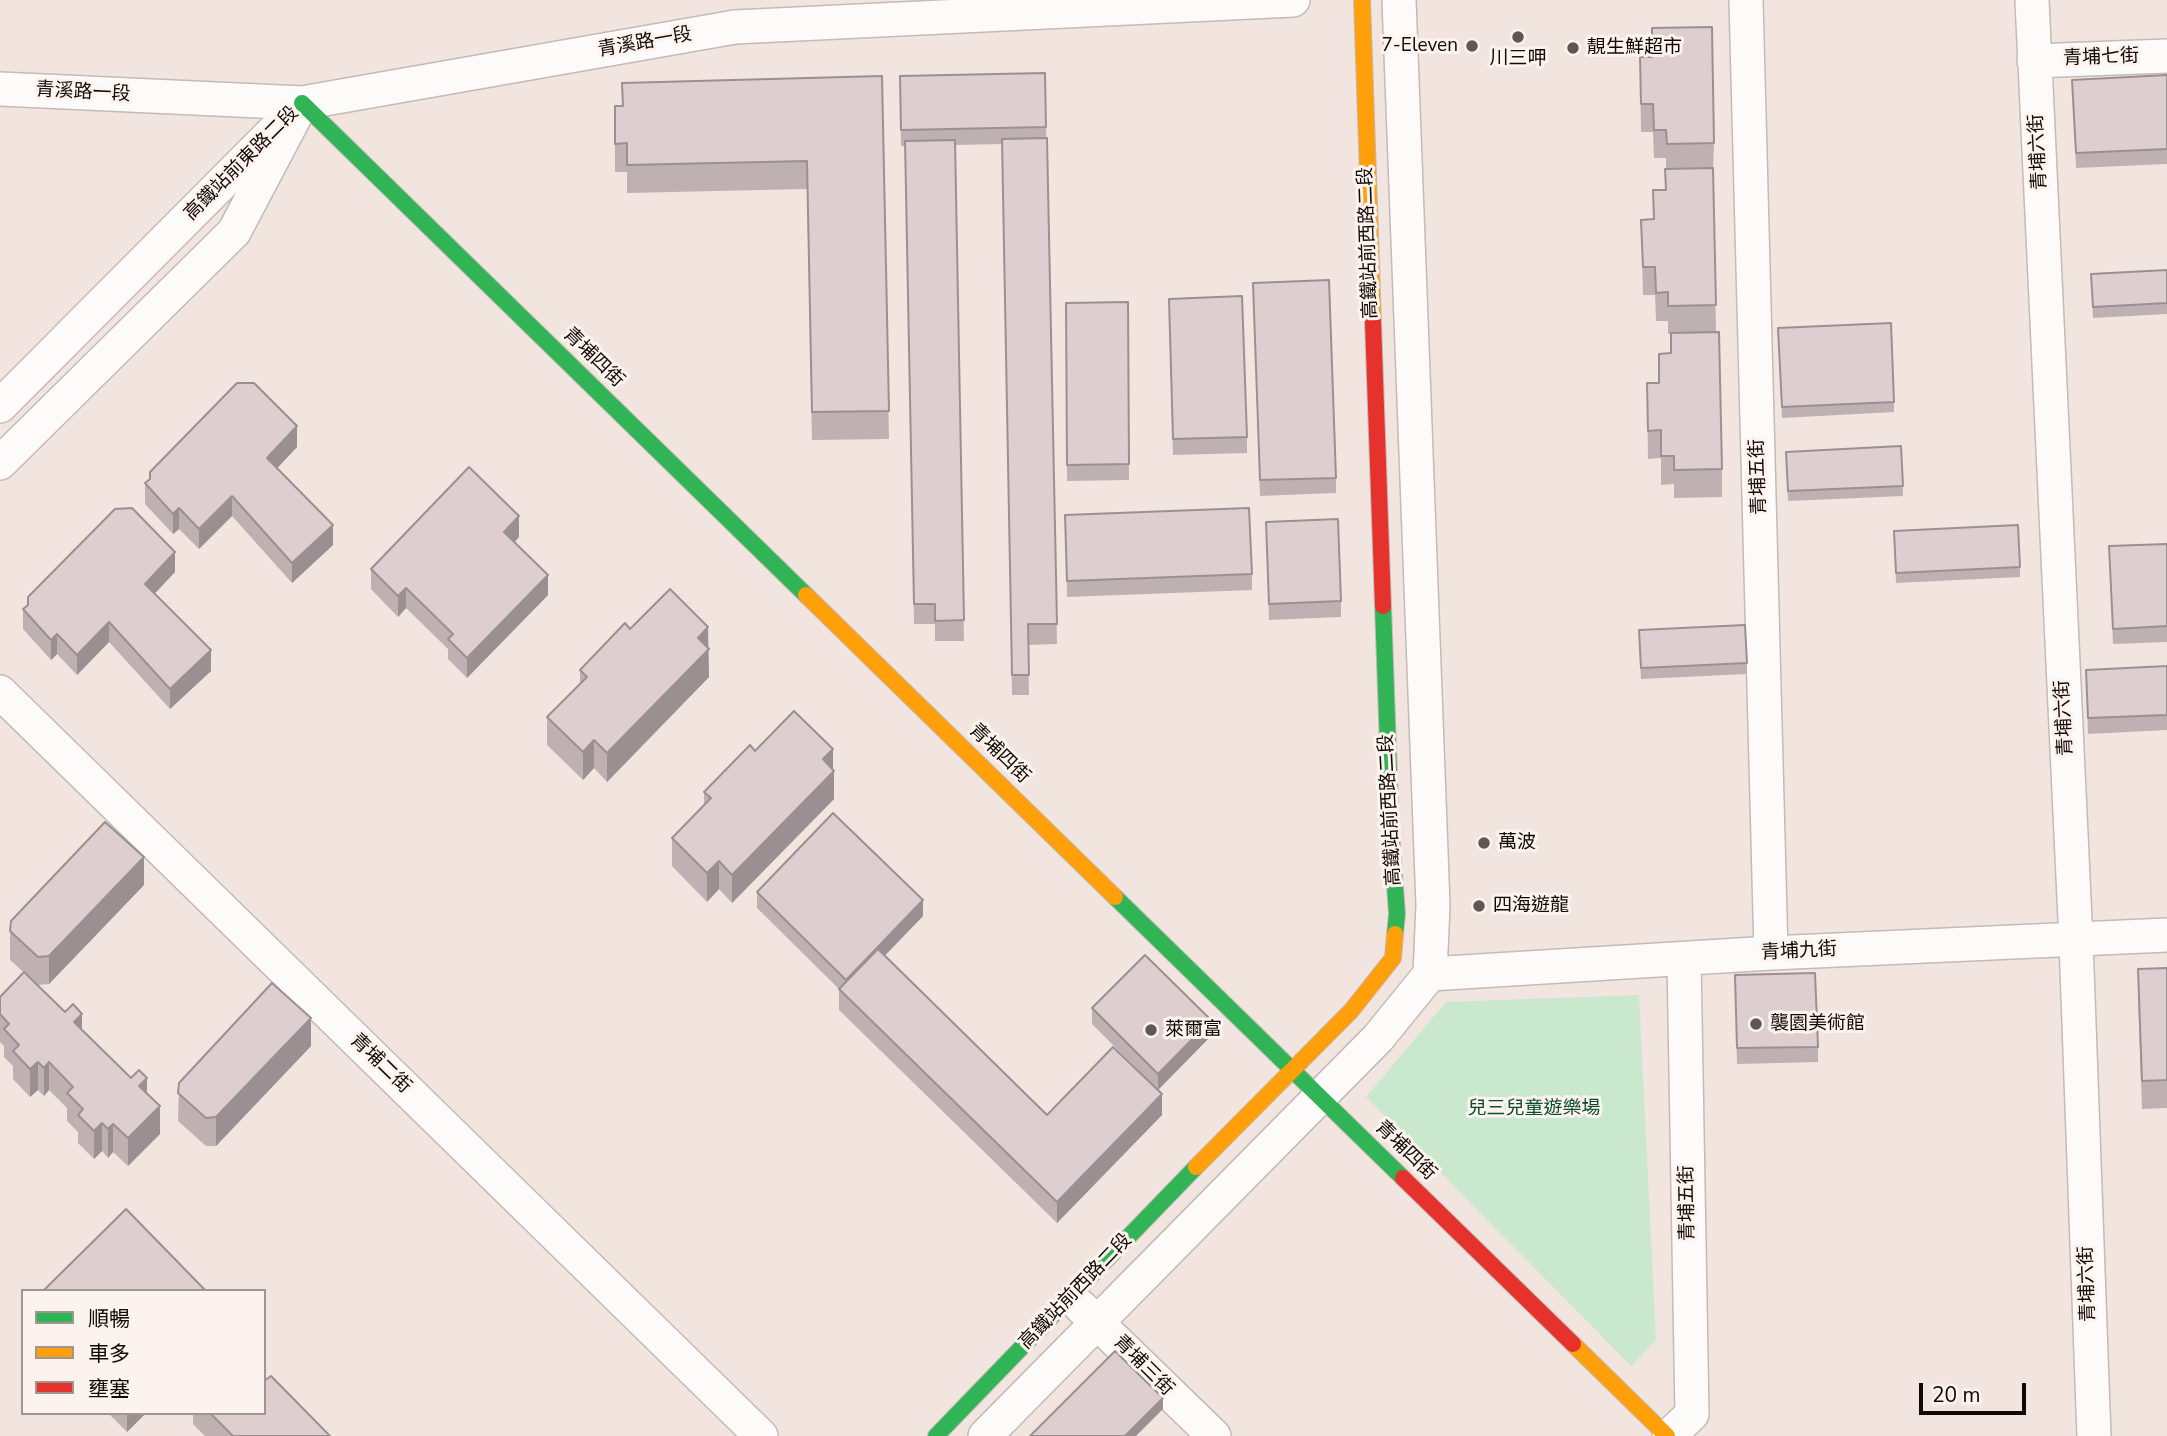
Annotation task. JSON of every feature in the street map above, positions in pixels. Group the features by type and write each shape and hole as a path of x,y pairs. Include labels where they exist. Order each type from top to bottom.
{"street":[{"name":"青溪路一段","path":"0,89 302,103 735,27 1293,0"},
{"name":"高鐵站前西路二段","path":"936,1436 1351,1011 1393,958 1397,914 1391,832 1362,0"},
{"name":"高鐵站前西路二段","path":"985,1436 1378,1038 1430,975 1433,905 1399,0"},
{"name":"青埔五街","path":"1746,0 1771,953"},
{"name":"青埔六街","path":"2032,0 2076,941 2094,1436"},
{"name":"青埔七街","path":"2034,61 2167,56"},
{"name":"高鐵站前東路二段","path":"0,406 302,103"},
{"name":"高鐵站前東路二段","path":"0,463 234,232 302,103"},
{"name":"青埔四街","path":"302,103 1668,1436"},
{"name":"青埔二街","path":"0,692 761,1436"},
{"name":"青埔九街","path":"1430,975 1771,953 2167,935"},
{"name":"青埔五街","path":"1668,1436 1692,1414 1684,960"},
{"name":"青埔三街","path":"1071,1297 1214,1436"}],"green space":[{"name":"兒三兒童遊樂場","path":"1639,995 1656,1340 1631,1366 1366,1097 1446,1002"}],"building":[{"path":"1712,27 1714,143 1667,144 1666,130 1654,130 1653,104 1641,104 1640,57 1652,57 1652,28"},
{"path":"1045,73 1046,127 901,130 900,76"},
{"path":"2167,75 2167,149 2076,153 2072,80"},
{"path":"882,76 889,411 812,412 807,161 627,165 627,143 615,144 615,106 623,106 622,83"},
{"path":"1047,138 1057,624 1028,624 1029,675 1012,675 1002,139"},
{"path":"955,140 964,620 935,621 935,604 914,604 905,141"},
{"path":"1713,168 1716,305 1668,306 1668,292 1656,293 1655,267 1643,267 1641,220 1654,219 1653,190 1666,190 1665,169"},
{"path":"2167,270 2167,303 2093,307 2091,274"},
{"path":"1329,280 1336,478 1260,480 1253,283"},
{"path":"1242,296 1247,437 1173,439 1169,299"},
{"path":"1128,302 1129,464 1067,465 1066,303"},
{"path":"1891,323 1894,402 1782,407 1778,328"},
{"path":"1719,332 1722,469 1674,470 1674,456 1661,456 1661,430 1648,431 1647,383 1659,383 1659,354 1671,353 1671,333"},
{"path":"237,383 254,383 297,426 267,458 333,525 292,563 232,496 199,529 179,508 173,514 145,483 150,479 150,472"},
{"path":"1901,446 1903,486 1788,491 1786,452"},
{"path":"469,467 519,516 504,532 548,575 467,658 448,639 453,634 406,588 398,596 371,569"},
{"path":"132,508 175,552 145,584 211,650 170,689 109,622 77,655 57,634 51,640 23,609 28,605 28,597 115,509"},
{"path":"1249,508 1252,574 1067,581 1065,515"},
{"path":"1338,519 1341,601 1269,604 1266,522"},
{"path":"2018,525 2020,567 1896,573 1894,531"},
{"path":"2167,544 2167,626 2113,629 2109,546"},
{"path":"670,589 708,627 698,638 709,649 607,753 594,740 583,752 547,717 587,677 580,670 625,623 630,629"},
{"path":"1745,625 1747,663 1641,668 1639,630"},
{"path":"2167,666 2167,715 2088,718 2086,670"},
{"path":"794,711 833,749 823,759 834,771 732,875 719,861 707,873 672,838 711,798 704,792 750,745 755,751"},
{"path":"833,813 923,900 846,980 757,892"},
{"path":"105,822 144,857 49,956 38,957 10,931 11,921"},
{"path":"878,949 1047,1115 1113,1047 1162,1094 1057,1202 839,989"},
{"name":"萊爾富","path":"1145,955 1211,1020 1158,1074 1092,1008"},
{"path":"2167,968 2167,1080 2142,1081 2138,969"},
{"path":"24,972 65,1012 73,1004 82,1014 74,1022 131,1078 139,1070 147,1078 139,1086 160,1106 128,1138 113,1124 108,1129 102,1123 94,1131 78,1115 83,1109 67,1093 73,1087 49,1062 44,1068 38,1062 30,1069 13,1051 19,1045 4,1029 9,1024 0,1014 0,997"},
{"path":"1815,973 1818,1047 1737,1048 1735,975"},
{"path":"272,983 311,1018 216,1117 206,1118 178,1093 179,1083"},
{"path":"126,1209 204,1289 45,1289"},
{"path":"1115,1351 1163,1398 1125,1436 1030,1436"},
{"path":"271,1376 330,1436 233,1436 212,1415 266,1415 266,1380"}],"traffic: fast":[{"path":"302,103 806,595"},
{"path":"1383,606 1391,832 1397,914 1395,934"},
{"path":"1115,897 1403,1178"},
{"path":"936,1436 1196,1167"}],"traffic: slow":[{"path":"1362,0 1373,322"},
{"path":"806,595 1115,897"},
{"path":"1196,1167 1351,1011 1393,958 1395,934"},
{"path":"1573,1344 1667,1436"}],"traffic: jam":[{"path":"1373,322 1383,606"},
{"path":"1403,1178 1573,1344"}],"place":[{"name":"川三呷","path":"1518,37"},
{"name":"7-Eleven","path":"1472,46"},
{"name":"靚生鮮超市","path":"1573,48"},
{"name":"萬波","path":"1484,843"},
{"name":"四海遊龍","path":"1479,906"},
{"name":"襲園美術館","path":"1756,1024"},
{"name":"萊爾富","path":"1151,1030"}]}
